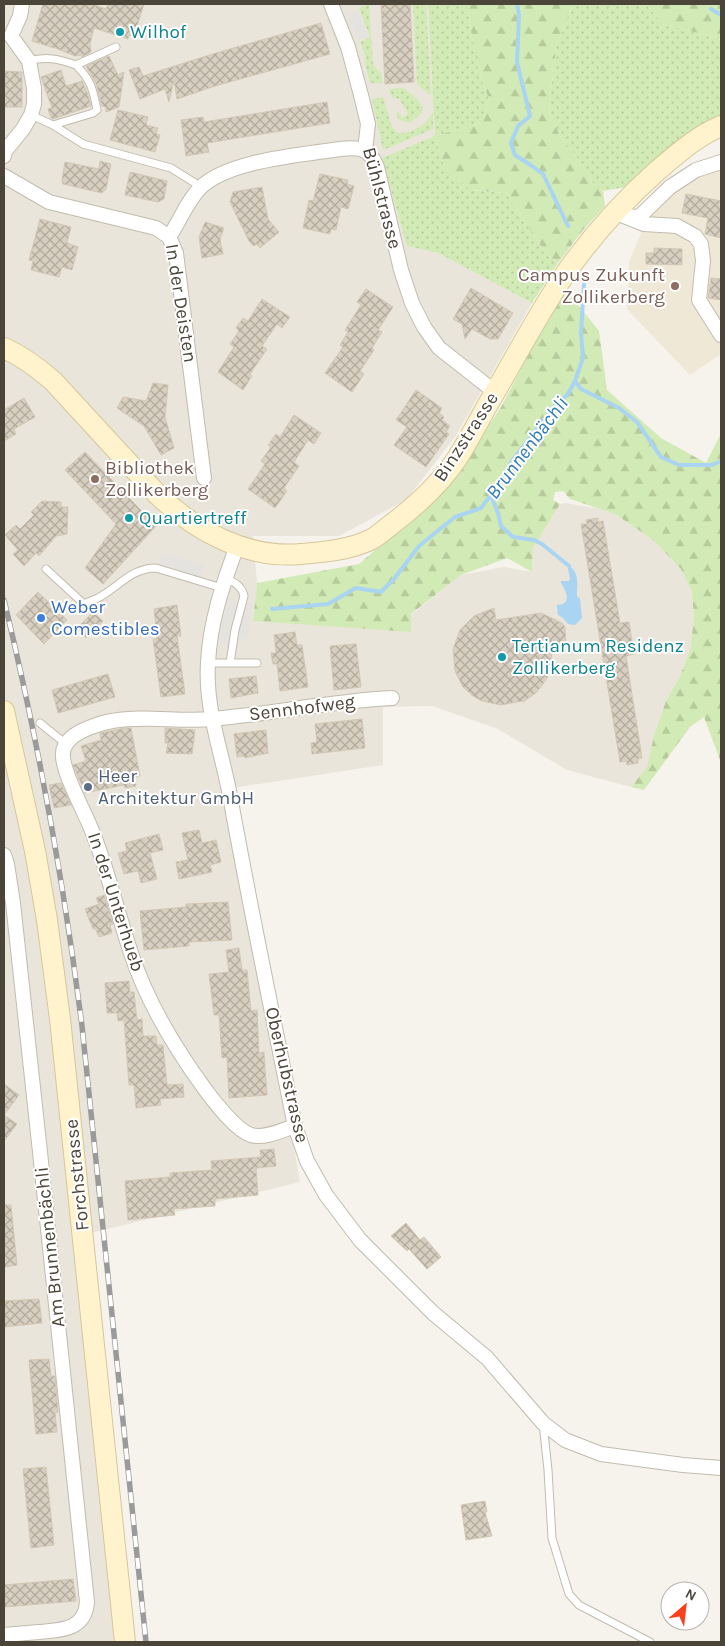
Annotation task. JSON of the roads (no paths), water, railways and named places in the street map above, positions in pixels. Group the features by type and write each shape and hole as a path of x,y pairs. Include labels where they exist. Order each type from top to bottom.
{"main road":[{"name":"Binzstrasse","path":"4,348 23,358 53,381 174,510 212,534 237,546 257,552 292,555 344,549 371,540 410,511 432,489 457,458 542,309 591,240 621,212 676,154 695,140 721,126"},
{"name":"Forchstrasse","path":"4,711 35,851 47,920 60,1019 125,1642"}],"street":[{"path":"4,156 23,129 31,115 34,104 34,88 29,61 8,34 20,16 22,4"},
{"name":"Bühlstrasse","path":"331,4 348,47 368,124 365,150 374,157 378,167 401,270 412,303 424,327 439,348 495,392"},
{"name":"In der Deisten","path":"204,478 176,254 169,237 200,188 209,180 226,171 248,164 354,148 365,150"},
{"path":"621,212 639,217 670,186 696,170 721,162"},
{"path":"4,176 50,202 156,228 169,237"},
{"path":"621,212 644,224 677,226 695,236 701,244 703,261 699,300 721,335"},
{"name":"Oberhubstrasse","path":"237,546 223,583 212,624 208,663 208,694 295,1126 307,1161 326,1195 360,1240 427,1307 487,1358 543,1423 565,1440 602,1454 682,1465 721,1468"},
{"name":"Sennhofweg","path":"212,719 392,698"},
{"path":"66,744 80,732 111,721 212,719"},
{"name":"In der Unterhueb","path":"66,744 63,752 64,766 92,830 132,956 157,1016 183,1060 214,1102 241,1130 253,1136 259,1136 295,1126"},
{"name":"Am Brunnenbächli","path":"4,855 13,904 87,1602 84,1615 72,1627 9,1637"}],"lane":[{"path":"76,65 116,48"},
{"path":"29,61 36,59 59,59 76,65 85,74 93,88 97,110 93,113 53,125"},
{"path":"31,115 53,125 83,144 172,168 200,188"},
{"path":"46,569 84,604 102,596 129,575 150,568 223,583 232,581 243,591 244,596 235,630 230,663"},
{"path":"208,663 257,662"},
{"path":"40,723 66,744"},
{"path":"543,1423 552,1538 569,1594 578,1605 650,1642"}],"water":[{"path":"569,566 573,569 576,576 577,596 580,599 582,618 575,625 568,624 558,615 557,607 557,605 565,603 567,597 561,581 569,581"}],"waterway":[{"path":"517,4 519,15 517,62 530,116 518,126 511,143 515,155 543,174 568,226"},
{"path":"711,9 721,15"},
{"path":"584,284 581,333 583,358 575,381 581,389 619,408 637,422 661,457 679,465 712,465 721,461"},
{"name":"Brunnenbächli","path":"272,609 328,604 356,588 381,592 394,579 419,546 455,517 481,508 500,483 512,461 553,408 568,394 575,381"},
{"path":"491,495 501,526 513,537 534,540 542,544 569,566"}],"railway":[{"path":"4,600 39,759 75,972 146,1642"}],"place":[{"name":"Wilhof","path":"120,32"},
{"name":"Campus Zukunft Zollikerberg","path":"675,286"},
{"name":"Bibliothek Zollikerberg","path":"95,479"},
{"name":"Quartiertreff","path":"129,518"},
{"name":"Weber Comestibles","path":"41,618"},
{"name":"Tertianum Residenz Zollikerberg","path":"502,657"},
{"name":"Heer Architektur GmbH","path":"88,787"}]}
